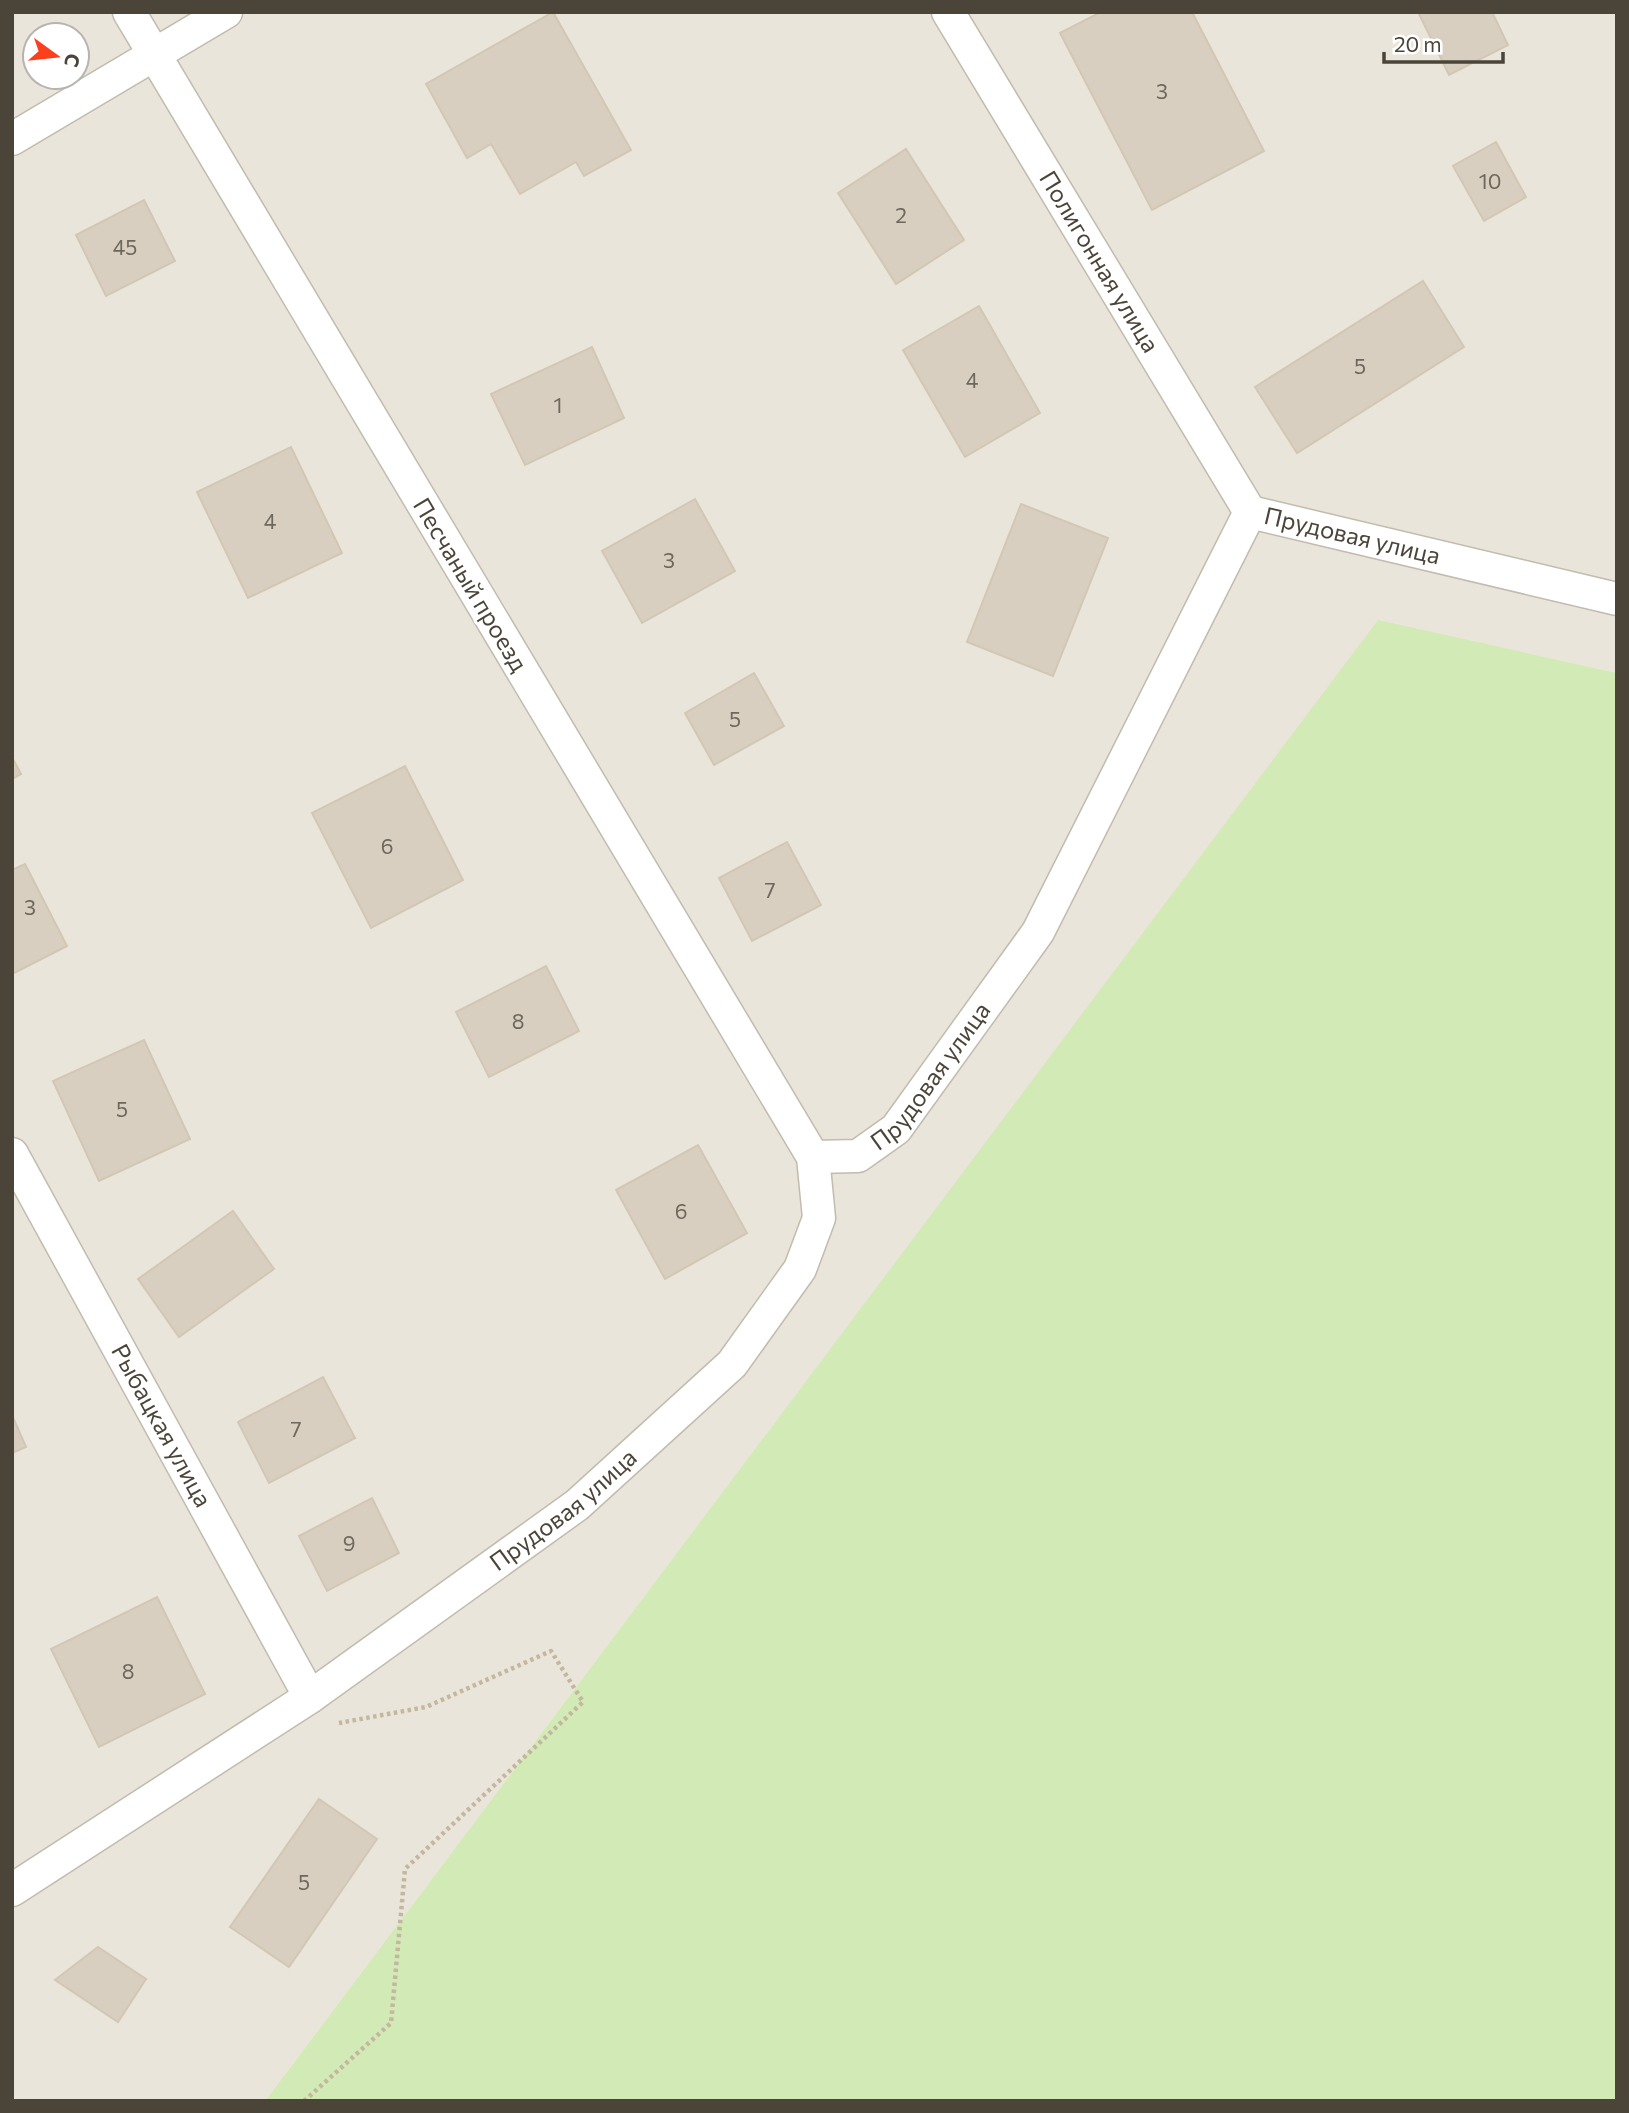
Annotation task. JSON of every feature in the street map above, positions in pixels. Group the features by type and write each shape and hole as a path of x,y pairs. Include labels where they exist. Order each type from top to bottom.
{"street":[{"name":"Песчаный проезд","path":"129,12 813,1157"},
{"path":"12,139 226,12"},
{"name":"Полигонная улица","path":"948,12 1250,512"},
{"name":"Прудовая улица","path":"12,1890 310,1697 577,1505 732,1364 800,1269 819,1218 813,1157 858,1156 896,1129 1038,932 1250,512 1617,599"},
{"name":"Рыбацкая улица","path":"12,1154 310,1697"}],"path":[{"path":"304,2101 391,2023 405,1868 583,1702 551,1651 426,1707 321,1726 310,1697"}],"shaded area":[{"path":"12,12 1617,12 1617,673 1378,621 265,2101 12,2101"}],"green space":[{"path":"1378,620 1617,673 1617,2101 265,2101"}],"building":[{"path":"553,12 631,150 584,176 576,162 520,194 491,144 467,158 426,84"},
{"path":"1101,12 1192,12 1264,151 1152,210 1060,33"},
{"path":"1418,12 1492,12 1508,45 1449,75"},
{"path":"1496,142 1526,197 1484,221 1453,166"},
{"path":"906,149 964,240 896,284 838,193"},
{"path":"144,200 175,261 106,296 76,235"},
{"path":"1423,281 1464,347 1297,453 1255,387"},
{"path":"979,306 1040,413 965,457 903,350"},
{"path":"592,347 624,418 525,465 491,394"},
{"path":"291,447 342,553 248,598 197,492"},
{"path":"695,499 735,571 642,623 602,551"},
{"path":"1021,504 1108,538 1053,676 967,642"},
{"path":"754,673 784,726 714,765 685,713"},
{"path":"12,757 21,774 12,779"},
{"path":"405,766 463,880 371,928 312,813"},
{"path":"787,842 821,905 752,941 719,878"},
{"path":"25,864 67,946 12,974 12,870"},
{"path":"546,966 579,1031 489,1077 456,1012"},
{"path":"144,1040 190,1139 99,1181 53,1081"},
{"path":"698,1145 747,1233 665,1279 616,1190"},
{"path":"233,1211 274,1269 179,1337 138,1279"},
{"path":"323,1377 355,1438 269,1483 238,1422"},
{"path":"12,1415 26,1447 12,1453"},
{"path":"372,1498 399,1553 327,1591 299,1536"},
{"path":"157,1597 205,1694 99,1747 51,1649"},
{"path":"319,1799 377,1839 289,1967 230,1927"},
{"path":"98,1947 146,1979 118,2022 55,1980"}]}
